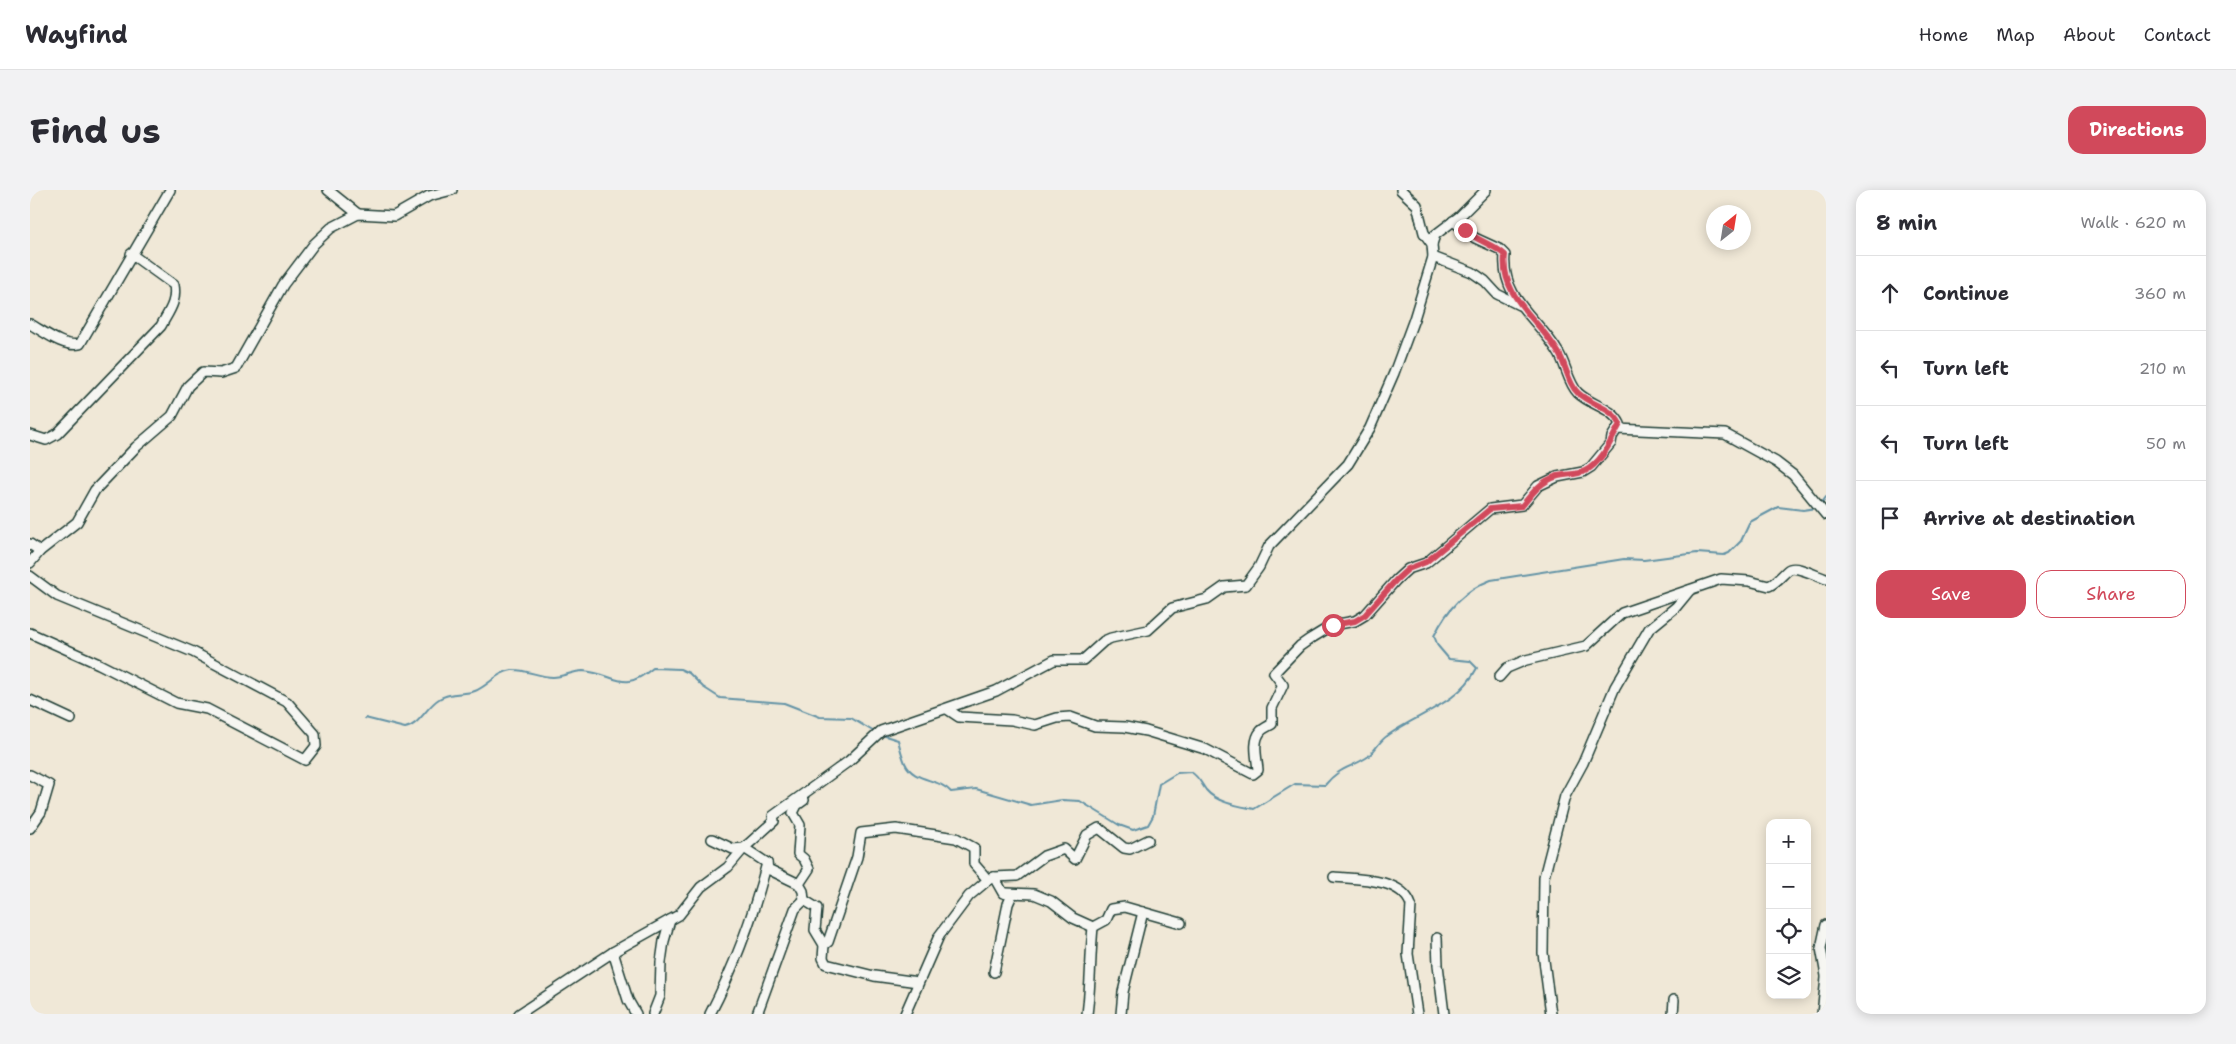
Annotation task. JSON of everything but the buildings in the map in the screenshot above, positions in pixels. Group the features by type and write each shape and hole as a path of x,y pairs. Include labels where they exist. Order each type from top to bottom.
{"street":[{"path":"30,324 62,342 80,344 170,190"},
{"path":"328,190 358,214"},
{"path":"30,563 40,551 77,522 95,490 136,447 172,416 188,386 203,372 220,372 236,368 283,285 314,244 331,228 358,214 394,216 428,193 452,190"},
{"path":"1401,190 1417,205 1424,233 1432,244"},
{"path":"519,1014 613,952 679,915 701,886 728,867 744,848 774,820 773,816 849,761 881,732 996,691 1054,660 1083,660 1111,638 1148,630 1172,608 1207,598 1224,587 1246,585 1259,566 1268,546 1348,464 1370,428 1414,320 1433,257 1432,244 1435,235 1486,190"},
{"path":"947,708 959,717 1012,720 1036,725 1057,718 1070,717 1095,726 1125,727 1146,731 1205,749 1253,774 1258,770 1255,753 1258,741 1262,731 1272,724 1272,708 1283,685 1274,674 1300,646 1333,625 1355,621 1365,615 1408,569 1426,562 1490,509 1522,506 1538,486 1557,476 1584,472 1591,467 1611,443 1620,424 1609,410 1595,406 1578,393 1558,352 1537,323 1520,306 1512,293 1505,278 1505,255 1499,249 1475,238 1453,221"},
{"path":"30,435 46,440 57,434 161,326 173,305 176,297 174,285 131,254"},
{"path":"1433,257 1472,272 1485,281 1497,294 1520,306"},
{"path":"1617,429 1726,434 1776,462 1794,475 1826,515"},
{"path":"30,544 40,551"},
{"path":"1498,677 1507,668 1526,660 1586,646 1622,613 1721,579 1749,581 1769,586 1777,582 1791,568 1797,568 1826,579"},
{"path":"30,576 57,596 193,652 287,702 315,734 316,746 305,760 207,709 176,704 99,664 30,633"},
{"path":"1551,1014 1543,953 1544,877 1565,796 1583,763 1615,687 1649,629 1676,607 1690,590"},
{"path":"30,700 71,719"},
{"path":"30,775 49,785 41,812 30,828"},
{"path":"799,884 809,869 804,859 798,854 800,825 793,813 797,805 811,794 818,783"},
{"path":"905,1014 939,936 969,896 991,879 1017,876 1044,856 1064,849 1075,859 1087,835 1099,828 1124,848 1130,850 1148,840"},
{"path":"824,945 828,942 857,857 861,833 896,829 956,838 974,848 974,864 1003,893 1012,895 1008,904 994,972"},
{"path":"712,839 733,850 744,848 767,863 768,869 799,884 803,891 804,900"},
{"path":"710,1014 727,982 744,940 767,863"},
{"path":"1334,877 1386,882 1408,897 1411,905 1408,954 1416,1014"},
{"path":"1003,893 1034,894 1051,901 1073,918 1093,927"},
{"path":"804,900 817,908 815,930 824,945 824,962 831,967 874,976 918,982"},
{"path":"757,1014 795,909 804,900"},
{"path":"1093,927 1106,920 1111,909 1125,907 1180,923"},
{"path":"1121,1014 1123,992 1143,912"},
{"path":"653,1014 660,996 661,962 670,920"},
{"path":"1822,1014 1826,977 1821,948 1826,925"},
{"path":"1087,1014 1091,984 1090,961 1093,927"},
{"path":"1437,938 1444,1014"},
{"path":"613,952 628,1000 636,1014"},
{"path":"1673,1014 1674,1000"}],"waterway":[{"path":"1821,504 1826,497"},
{"path":"882,735 898,740 905,763 914,774 940,784 951,792 976,789 1031,805 1062,800 1080,801 1119,825 1133,830 1148,825 1153,816 1159,784 1177,773 1191,772 1198,778 1206,790 1216,798 1254,809 1295,784 1325,785 1340,771 1369,756 1387,736 1448,700 1459,691 1469,681 1477,668 1470,661 1449,659 1438,646 1434,636 1444,618 1457,602 1481,584 1491,580 1624,559 1644,560 1697,553 1724,555 1729,553 1741,541 1750,522 1778,507 1803,510 1816,508"},
{"path":"365,718 405,728 419,720 434,702 443,697 475,691 502,673 512,670 553,677 583,671 625,681 642,676 653,668 680,669 689,673 703,687 720,698 784,703 820,717 851,718 876,733"}],"route":[{"path":"1333,625 1355,621 1365,615 1408,569 1426,562 1490,509 1522,506 1538,486 1557,476 1584,472 1591,467 1611,443 1620,424 1609,410 1595,406 1578,393 1558,352 1537,323 1520,306 1512,293 1505,278 1505,255 1499,249 1475,238 1465,230"}]}
